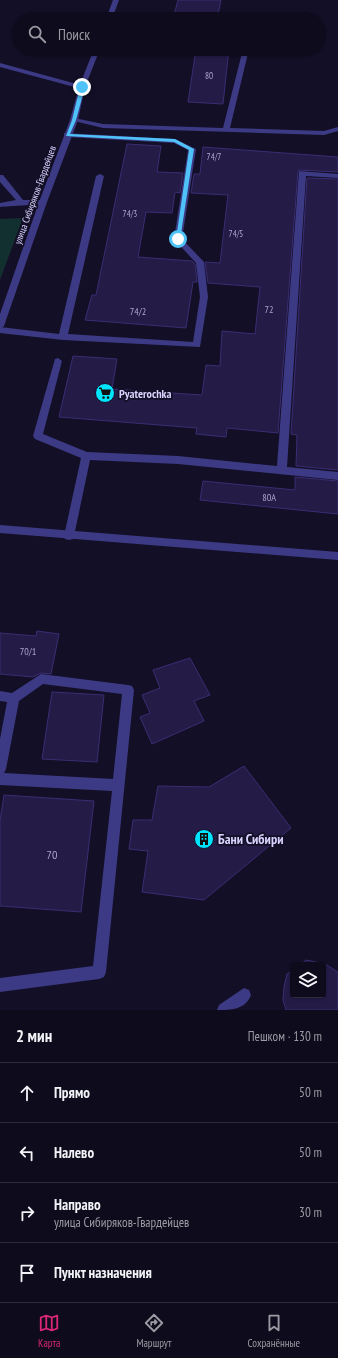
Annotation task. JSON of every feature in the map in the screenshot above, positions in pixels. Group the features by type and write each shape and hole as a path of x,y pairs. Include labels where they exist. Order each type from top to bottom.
{"street":[{"path":"112,12 116,0"},
{"name":"улица Сибиряков-Гвардейцев","path":"0,326 67,135 74,120 82,87 94,56"},
{"path":"226,131 244,56"},
{"path":"0,65 82,87"},
{"path":"74,120 103,126 226,131 324,133 338,129"},
{"path":"0,330 63,337 197,345 204,297 200,262 178,239 192,149 175,141 67,135"},
{"path":"282,470 302,173 338,176"},
{"path":"63,337 100,176"},
{"path":"0,177 21,202"},
{"path":"0,205 21,202 43,202"},
{"path":"58,361 38,436 86,456 178,460 338,476"},
{"path":"69,536 86,456"},
{"path":"0,529 69,536 338,556"},
{"path":"0,696 14,698 41,680 128,690 99,972 0,985"},
{"path":"0,769 14,698"},
{"path":"0,779 119,785"},
{"path":"224,1010 244,995"}],"green space":[{"path":"23,218 0,280 0,219"}],"building":[{"path":"178,0 221,0 218,12 175,12"},
{"path":"195,56 228,56 223,104 188,102"},
{"path":"127,144 161,146 157,172 183,173 180,193 175,192 172,213 146,212 138,257 192,261 195,264 197,282 193,282 186,328 85,320 92,295 96,295"},
{"path":"203,147 338,157 338,172 298,171 278,433 227,428 226,437 196,434 197,428 59,417 73,356 117,359 112,389 202,395 206,365 220,366 222,331 255,334 260,287 208,283 205,262 220,263 228,195 191,193 194,174 200,174"},
{"path":"307,178 338,179 338,470 296,466 297,435 291,434"},
{"path":"295,477 338,481 338,514 200,500 203,481 295,490"},
{"path":"37,631 59,634 51,674 41,673 33,677 0,674 0,633 36,636"},
{"path":"190,658 210,695 194,701 204,721 152,744 140,717 150,713 142,695 160,688 153,670"},
{"path":"52,692 104,695 97,762 42,759"},
{"name":"Бани Сибири","path":"244,766 291,828 204,900 142,892 148,851 129,849 133,820 152,820 158,786 209,787"},
{"path":"4,795 94,801 81,912 0,906 0,820"},
{"path":"306,960 316,962 304,962"},
{"path":"326,965 338,972 338,1010 286,1010 283,1000 287,974 290,972 290,998 326,998"}],"place":[{"name":"Pyaterochka","path":"105,393"},
{"name":"Бани Сибири","path":"204,839"}],"route":[{"path":"82,87 74,120 67,135 175,141 192,149 178,239"}]}
